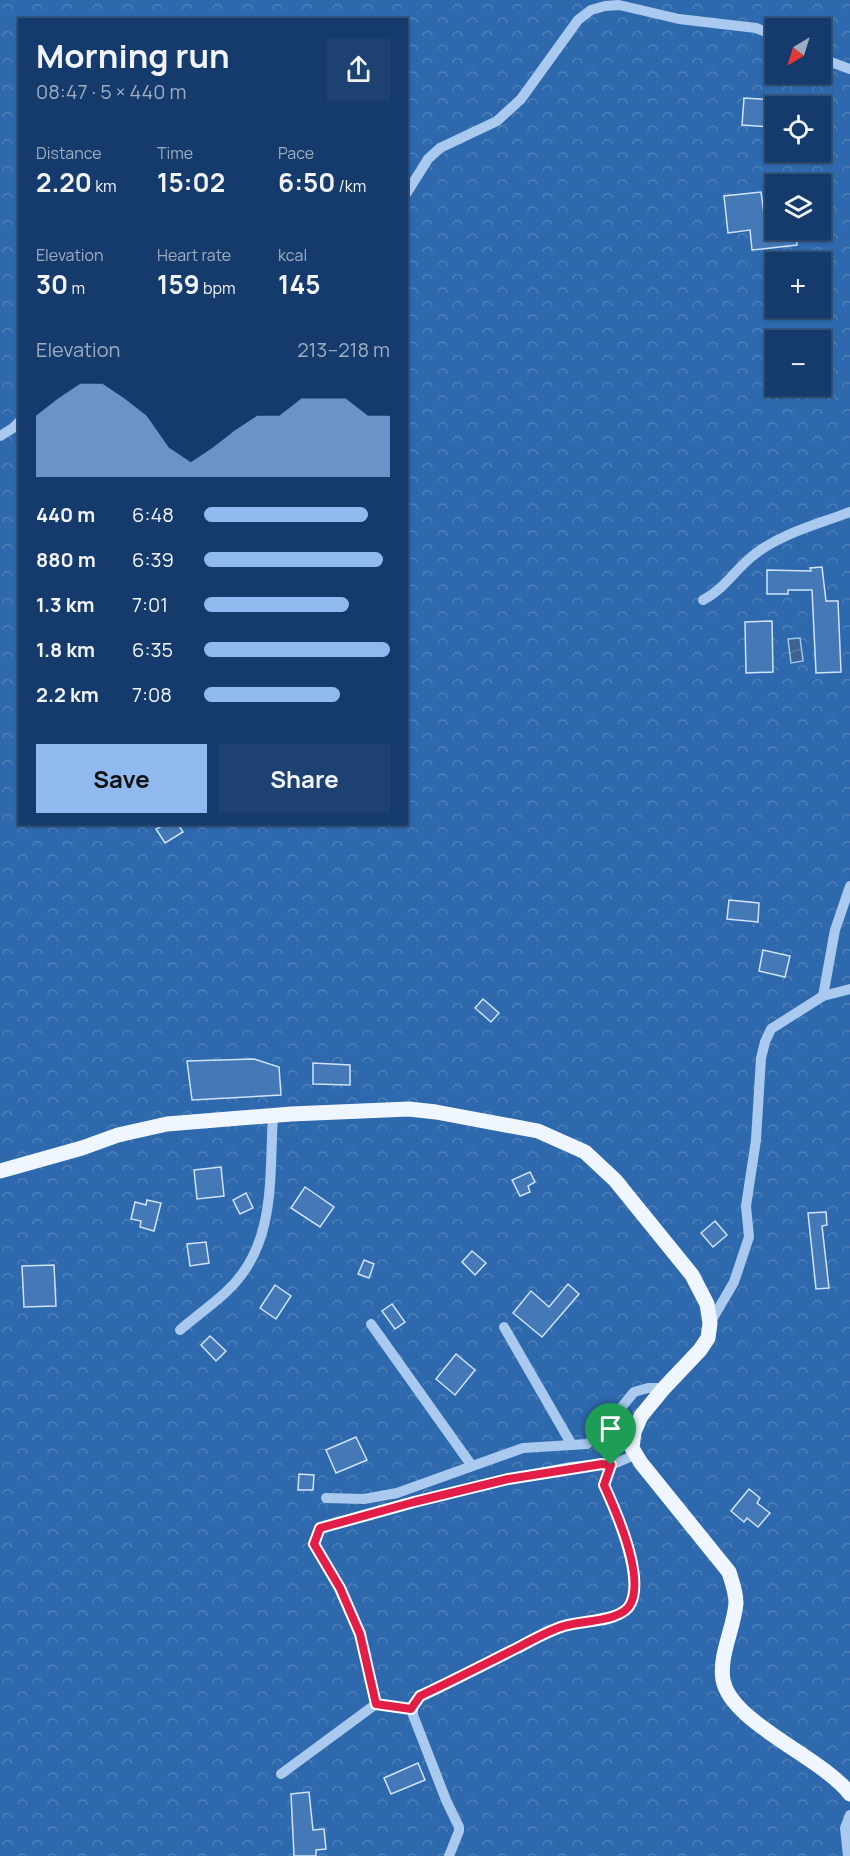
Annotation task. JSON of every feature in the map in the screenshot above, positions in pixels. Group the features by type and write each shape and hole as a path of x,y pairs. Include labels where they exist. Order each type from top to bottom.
{"main road":[{"path":"0,1171 20,1167 144,1128 167,1124 273,1115 409,1109 538,1131 585,1152 615,1180 692,1275 707,1305 710,1323 708,1338 641,1416 632,1442 635,1455 729,1572 735,1588 736,1604 722,1667 724,1682 737,1706 781,1741 834,1776 850,1794"}],"street":[{"path":"408,191 428,159 440,148 497,121 511,110 578,20 591,10 619,5 679,19 756,28 765,32"},
{"path":"831,62 850,69"},
{"path":"0,436 18,423"},
{"path":"703,600 715,594 762,549 850,512"},
{"path":"823,996 835,930 850,886"},
{"path":"710,1323 734,1282 749,1237 746,1206 756,1140 761,1058 765,1042 771,1029 823,996 850,989"},
{"path":"180,1330 227,1291 256,1252 263,1234 267,1212 273,1115"},
{"path":"371,1324 472,1466"},
{"path":"504,1327 572,1445"},
{"path":"326,1498 364,1499 397,1493 522,1448 587,1444 598,1436 634,1392 648,1388 664,1388"},
{"path":"376,1704 360,1634 340,1588 314,1544 320,1528 508,1479 571,1467 611,1465 635,1455"},
{"path":"411,1709 420,1696 546,1633 579,1622 616,1617 629,1608 632,1601 633,1572 626,1536 614,1502 604,1485 611,1465"},
{"path":"280,1774 376,1704 411,1709"},
{"path":"411,1709 446,1800 459,1827 449,1856"},
{"path":"848,1856 845,1828 850,1815"}],"green space":[{"path":"0,0 850,0 850,1856 0,1856"}],"water":[{"path":"800,638 803,661 791,663 788,639"}],"building":[{"path":"744,98 765,99 765,127 742,125"},
{"path":"761,192 765,214 765,240 797,240 797,245 752,250 750,230 728,233 724,196"},
{"path":"822,567 826,601 838,601 841,672 816,673 812,590 788,590 788,594 767,594 767,570 811,571 810,568"},
{"path":"772,621 773,672 746,673 745,622"},
{"path":"164,825 179,825 183,832 165,843 156,829"},
{"path":"729,900 759,903 758,922 727,919"},
{"path":"763,950 790,956 785,977 759,971"},
{"path":"483,999 499,1013 491,1022 475,1008"},
{"path":"254,1059 279,1067 281,1095 192,1100 187,1061"},
{"path":"313,1063 350,1065 350,1085 313,1084"},
{"path":"221,1167 224,1196 197,1199 194,1170"},
{"path":"530,1172 535,1182 528,1186 530,1192 520,1196 512,1180"},
{"path":"305,1187 334,1207 320,1227 291,1208"},
{"path":"246,1193 253,1208 240,1214 233,1200"},
{"path":"147,1200 161,1203 154,1231 140,1227 141,1221 131,1219 135,1202 146,1205"},
{"path":"826,1212 827,1225 822,1226 829,1288 816,1289 808,1213"},
{"path":"715,1221 727,1235 713,1247 701,1233"},
{"path":"206,1242 209,1263 190,1266 187,1244"},
{"path":"472,1251 486,1263 475,1275 462,1262"},
{"path":"364,1260 374,1264 369,1278 358,1274"},
{"path":"54,1265 56,1306 24,1307 22,1266"},
{"path":"568,1284 579,1294 542,1337 513,1313 531,1291 549,1307"},
{"path":"275,1285 291,1296 276,1319 260,1308"},
{"path":"392,1304 405,1322 395,1329 382,1311"},
{"path":"210,1336 226,1351 216,1361 201,1345"},
{"path":"456,1354 475,1370 455,1395 436,1379"},
{"path":"356,1437 367,1460 336,1473 326,1450"},
{"path":"299,1474 314,1475 313,1490 298,1490"},
{"path":"749,1489 760,1498 757,1503 770,1513 758,1527 747,1518 744,1522 731,1511"},
{"path":"418,1763 425,1780 391,1794 384,1778"},
{"path":"309,1792 313,1830 324,1829 326,1849 316,1850 316,1856 294,1856 291,1794"}],"route":[{"path":"611,1465 604,1485 614,1502 626,1536 633,1572 631,1605 616,1617 579,1622 546,1633 420,1696 411,1709 376,1704 360,1634 340,1588 314,1544 320,1528 508,1479 571,1467 611,1465"}]}
